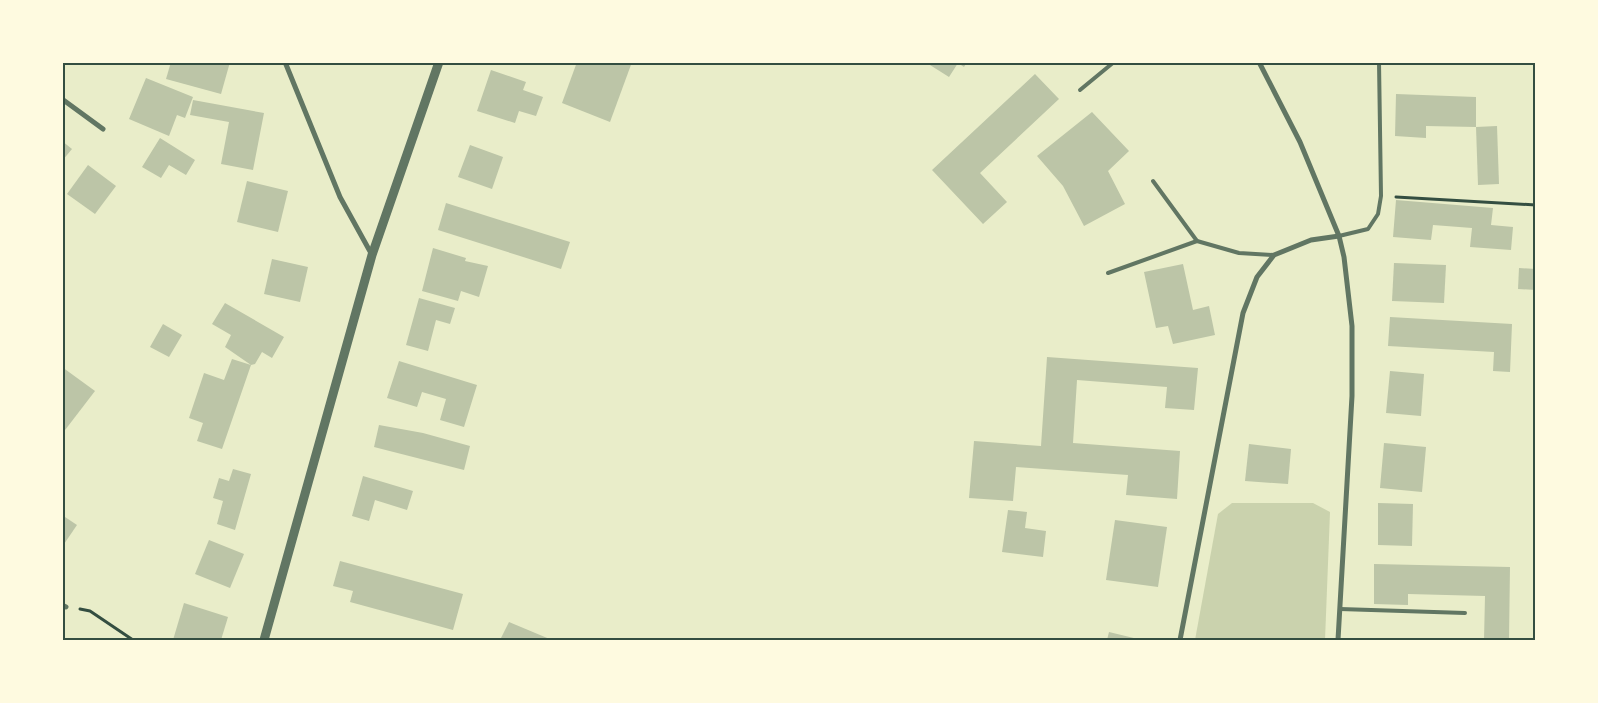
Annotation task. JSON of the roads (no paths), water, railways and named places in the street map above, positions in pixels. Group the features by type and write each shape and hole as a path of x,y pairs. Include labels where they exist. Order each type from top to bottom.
{"street":[{"path":"285,62 340,197 372,255"},
{"path":"264,640 372,255 439,62"},
{"path":"1260,63 1300,142 1339,236 1344,257 1352,326 1352,396 1338,640"},
{"path":"62,99 103,130"},
{"path":"1180,640 1242,313 1257,277 1274,255 1311,240 1339,236"}],"lane":[{"path":"1080,90 1114,62"},
{"path":"1339,236 1368,229 1378,214 1381,196 1379,62"},
{"path":"1153,181 1197,241"},
{"path":"1108,273 1197,241 1239,253 1274,255"},
{"path":"1340,609 1465,613"}]}
